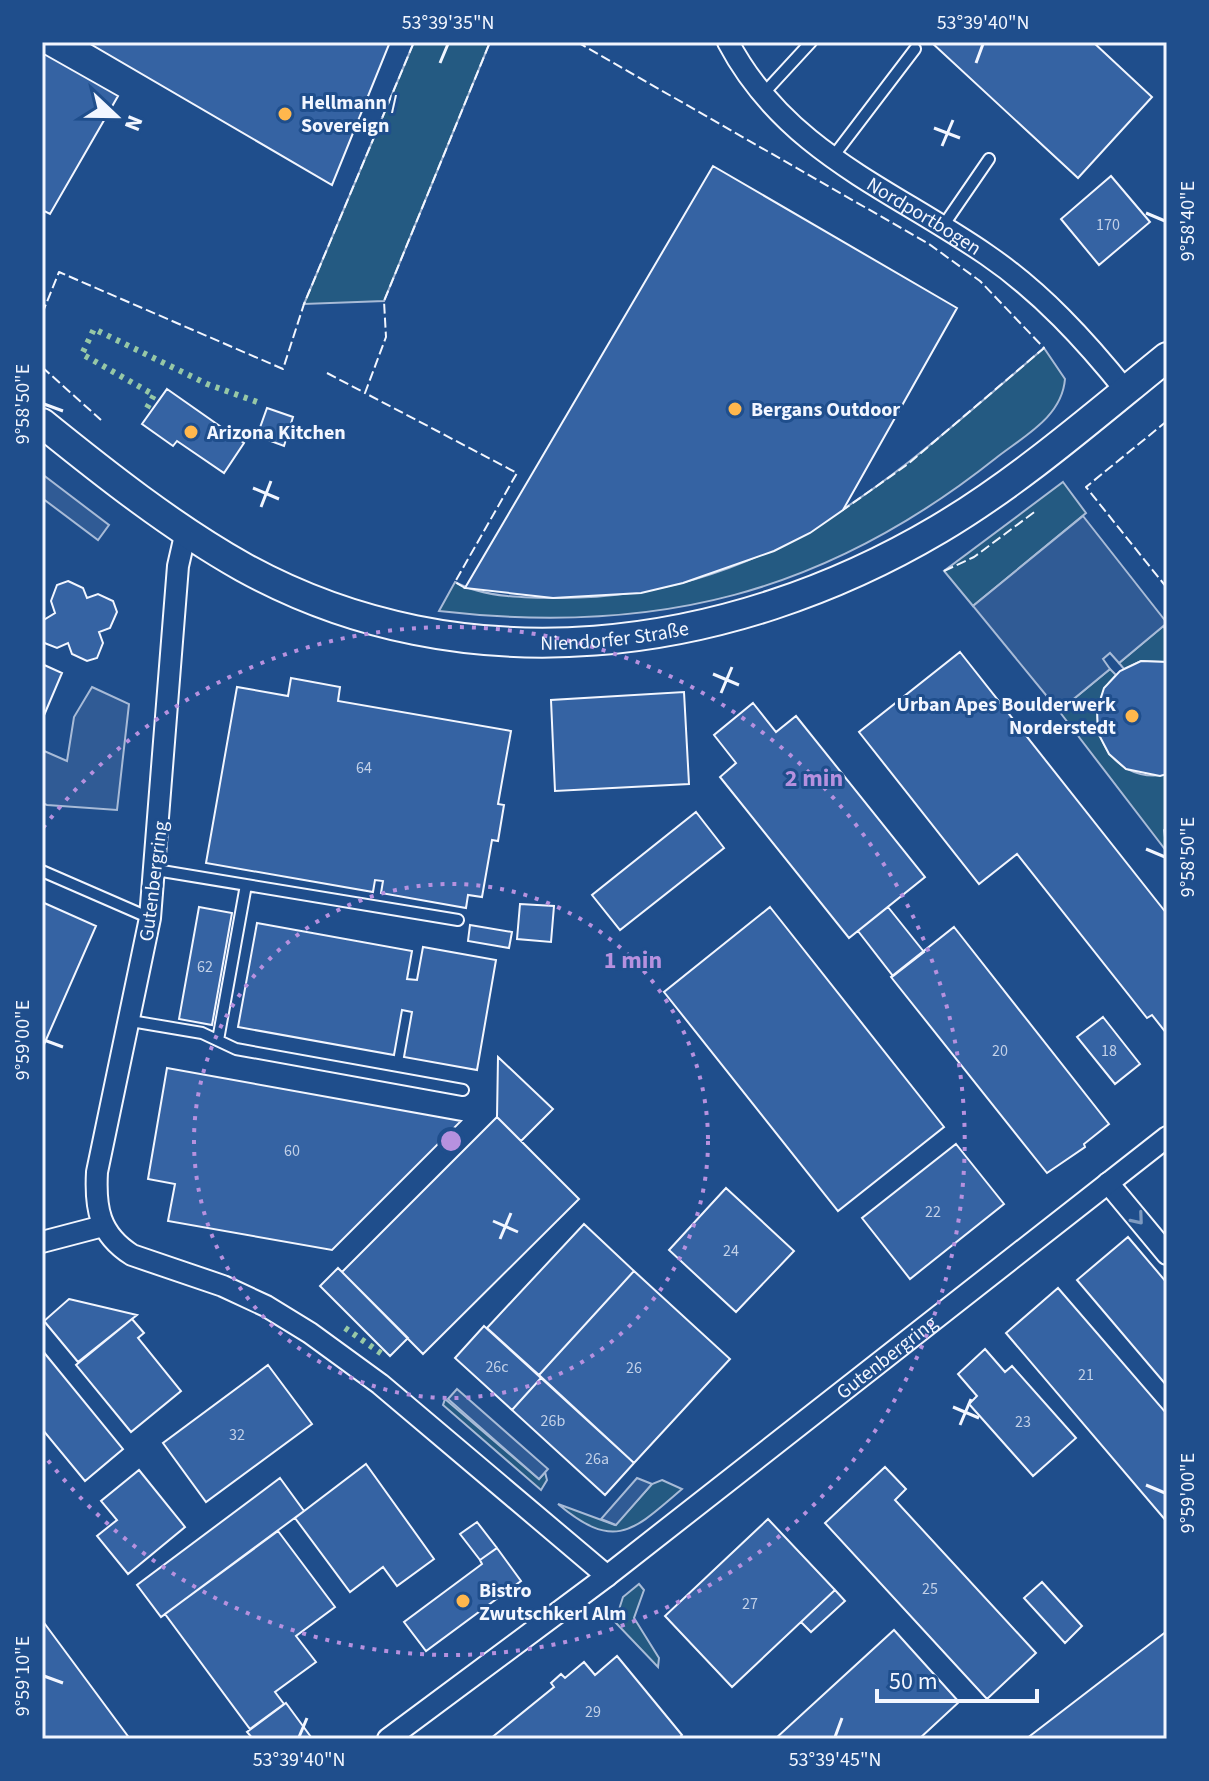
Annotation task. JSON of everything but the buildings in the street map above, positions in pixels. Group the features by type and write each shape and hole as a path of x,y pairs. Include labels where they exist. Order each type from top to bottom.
{"main road":[{"name":"Niendorfer Straße","path":"42,423 186,531 244,567 292,590 401,630 510,644 639,638 753,613 848,578 940,528 1024,471 1167,357"}],"street":[{"name":"Nordportbogen","path":"728,42 743,70 799,134 832,158 943,226 1037,293 1084,338 1126,391"},
{"name":"Gutenbergring","path":"103,1226 96,1202 97,1172 131,1021 150,918 178,566 186,531"},
{"name":"Gutenbergring","path":"388,1739 607,1576 1167,1137"},
{"path":"1108,1183 1167,1254"},
{"path":"42,1242 103,1226 120,1247 132,1255 223,1286 266,1306 310,1333 380,1384 607,1576"}],"lane":[{"path":"763,94 811,42"},
{"path":"832,158 915,49"},
{"path":"943,226 989,159"},
{"path":"156,870 458,920"},
{"path":"42,871 150,918"},
{"path":"218,1040 246,885"},
{"path":"131,1021 202,1033 236,1049 463,1090"}],"shaded area":[{"path":"414,42 490,42 384,301 304,304"},
{"path":"1044,348 1065,379 1057,404 1040,424 932,505 867,543 802,573 734,595 665,609 593,617 518,617 439,611 455,582 479,591 522,597 562,598 637,592 705,576 768,552 826,520 881,483"},
{"path":"42,474 109,525 98,540 42,498"},
{"path":"1063,482 1086,513 973,606 944,571"},
{"path":"1083,516 1167,623 1119,663 1110,653 1103,659 1110,669 1059,711 973,606"},
{"path":"1163,626 1167,631 1167,662 1141,661 1124,669 1119,663"},
{"path":"1110,669 1116,675 1104,691 1098,709 1098,727 1114,759 1129,770 1146,775 1167,774 1167,827 1164,830 1167,852 1059,711"},
{"path":"92,687 129,704 117,810 42,803 42,750 67,761 74,717"},
{"path":"457,1389 548,1469 539,1479 448,1399"},
{"path":"445,1399 539,1479 545,1472 547,1480 541,1490 443,1405"},
{"path":"637,1478 652,1484 616,1525 601,1519"},
{"path":"662,1480 682,1489 650,1516 623,1530 595,1528 558,1504 615,1525 652,1484"},
{"path":"639,1584 644,1590 634,1618 659,1658 658,1667 615,1622 623,1597"}],"hedge":[{"path":"147,408 154,395 82,354 94,329 207,384 260,403"},
{"path":"345,1328 385,1356"}],"fence":[{"path":"42,314 59,272 283,369 304,304 414,42"},
{"path":"465,588 455,582 517,473 365,393 386,337 384,301 490,42"},
{"path":"577,42 929,244 980,281 1044,348 908,464 843,510"},
{"path":"42,367 101,420"},
{"path":"327,373 365,393"},
{"path":"1167,421 1086,487 1167,588"},
{"path":"944,571 974,557 1037,510"}],"place":[{"name":"Hellmann / Sovereign","path":"285,114"},
{"name":"Bergans Outdoor","path":"735,409"},
{"name":"Arizona Kitchen","path":"191,432"},
{"name":"Urban Apes Boulderwerk Norderstedt","path":"1132,716"},
{"name":"Bistro Zwutschkerl Alm","path":"463,1601"}]}
